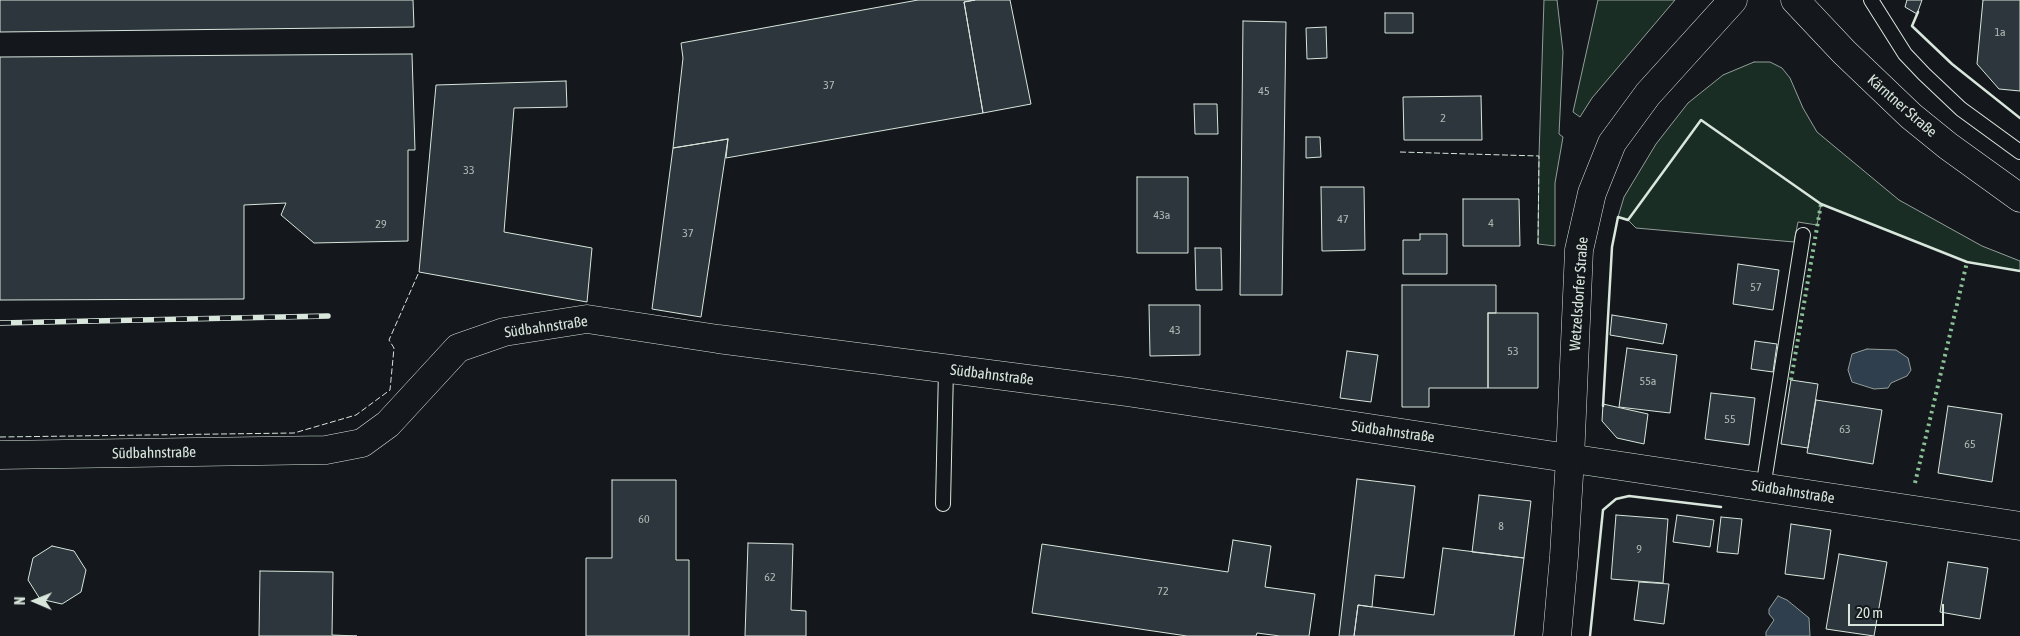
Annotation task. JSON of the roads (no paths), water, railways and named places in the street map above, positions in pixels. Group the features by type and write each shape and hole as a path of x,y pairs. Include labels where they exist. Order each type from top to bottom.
{"street":[{"name":"Wetzelsdorfer Straße","path":"1557,636 1570,459 1579,250 1592,193 1612,143 1648,94 1733,0"},
{"name":"Kärntner Straße","path":"1795,0 1857,66 1911,116 1948,146 2020,198"},
{"name":"Südbahnstraße","path":"0,455 326,450 362,443 388,424 451,348 504,332 587,319 718,339 946,369 1082,379 1570,459 2020,526"}],"lane":[{"path":"1871,0 1905,54 1924,74 1960,109 2020,152"},
{"path":"1763,488 1803,235"},
{"path":"943,504 946,369"}],"water":[{"path":"1867,349 1896,350 1908,358 1911,370 1907,376 1891,383 1888,388 1874,389 1852,382 1848,370 1852,354"},
{"path":"1778,596 1787,600 1809,618 1810,636 1766,636 1766,632 1774,620 1769,614 1769,609"}],"railway":[{"path":"0,323 328,316"}]}
